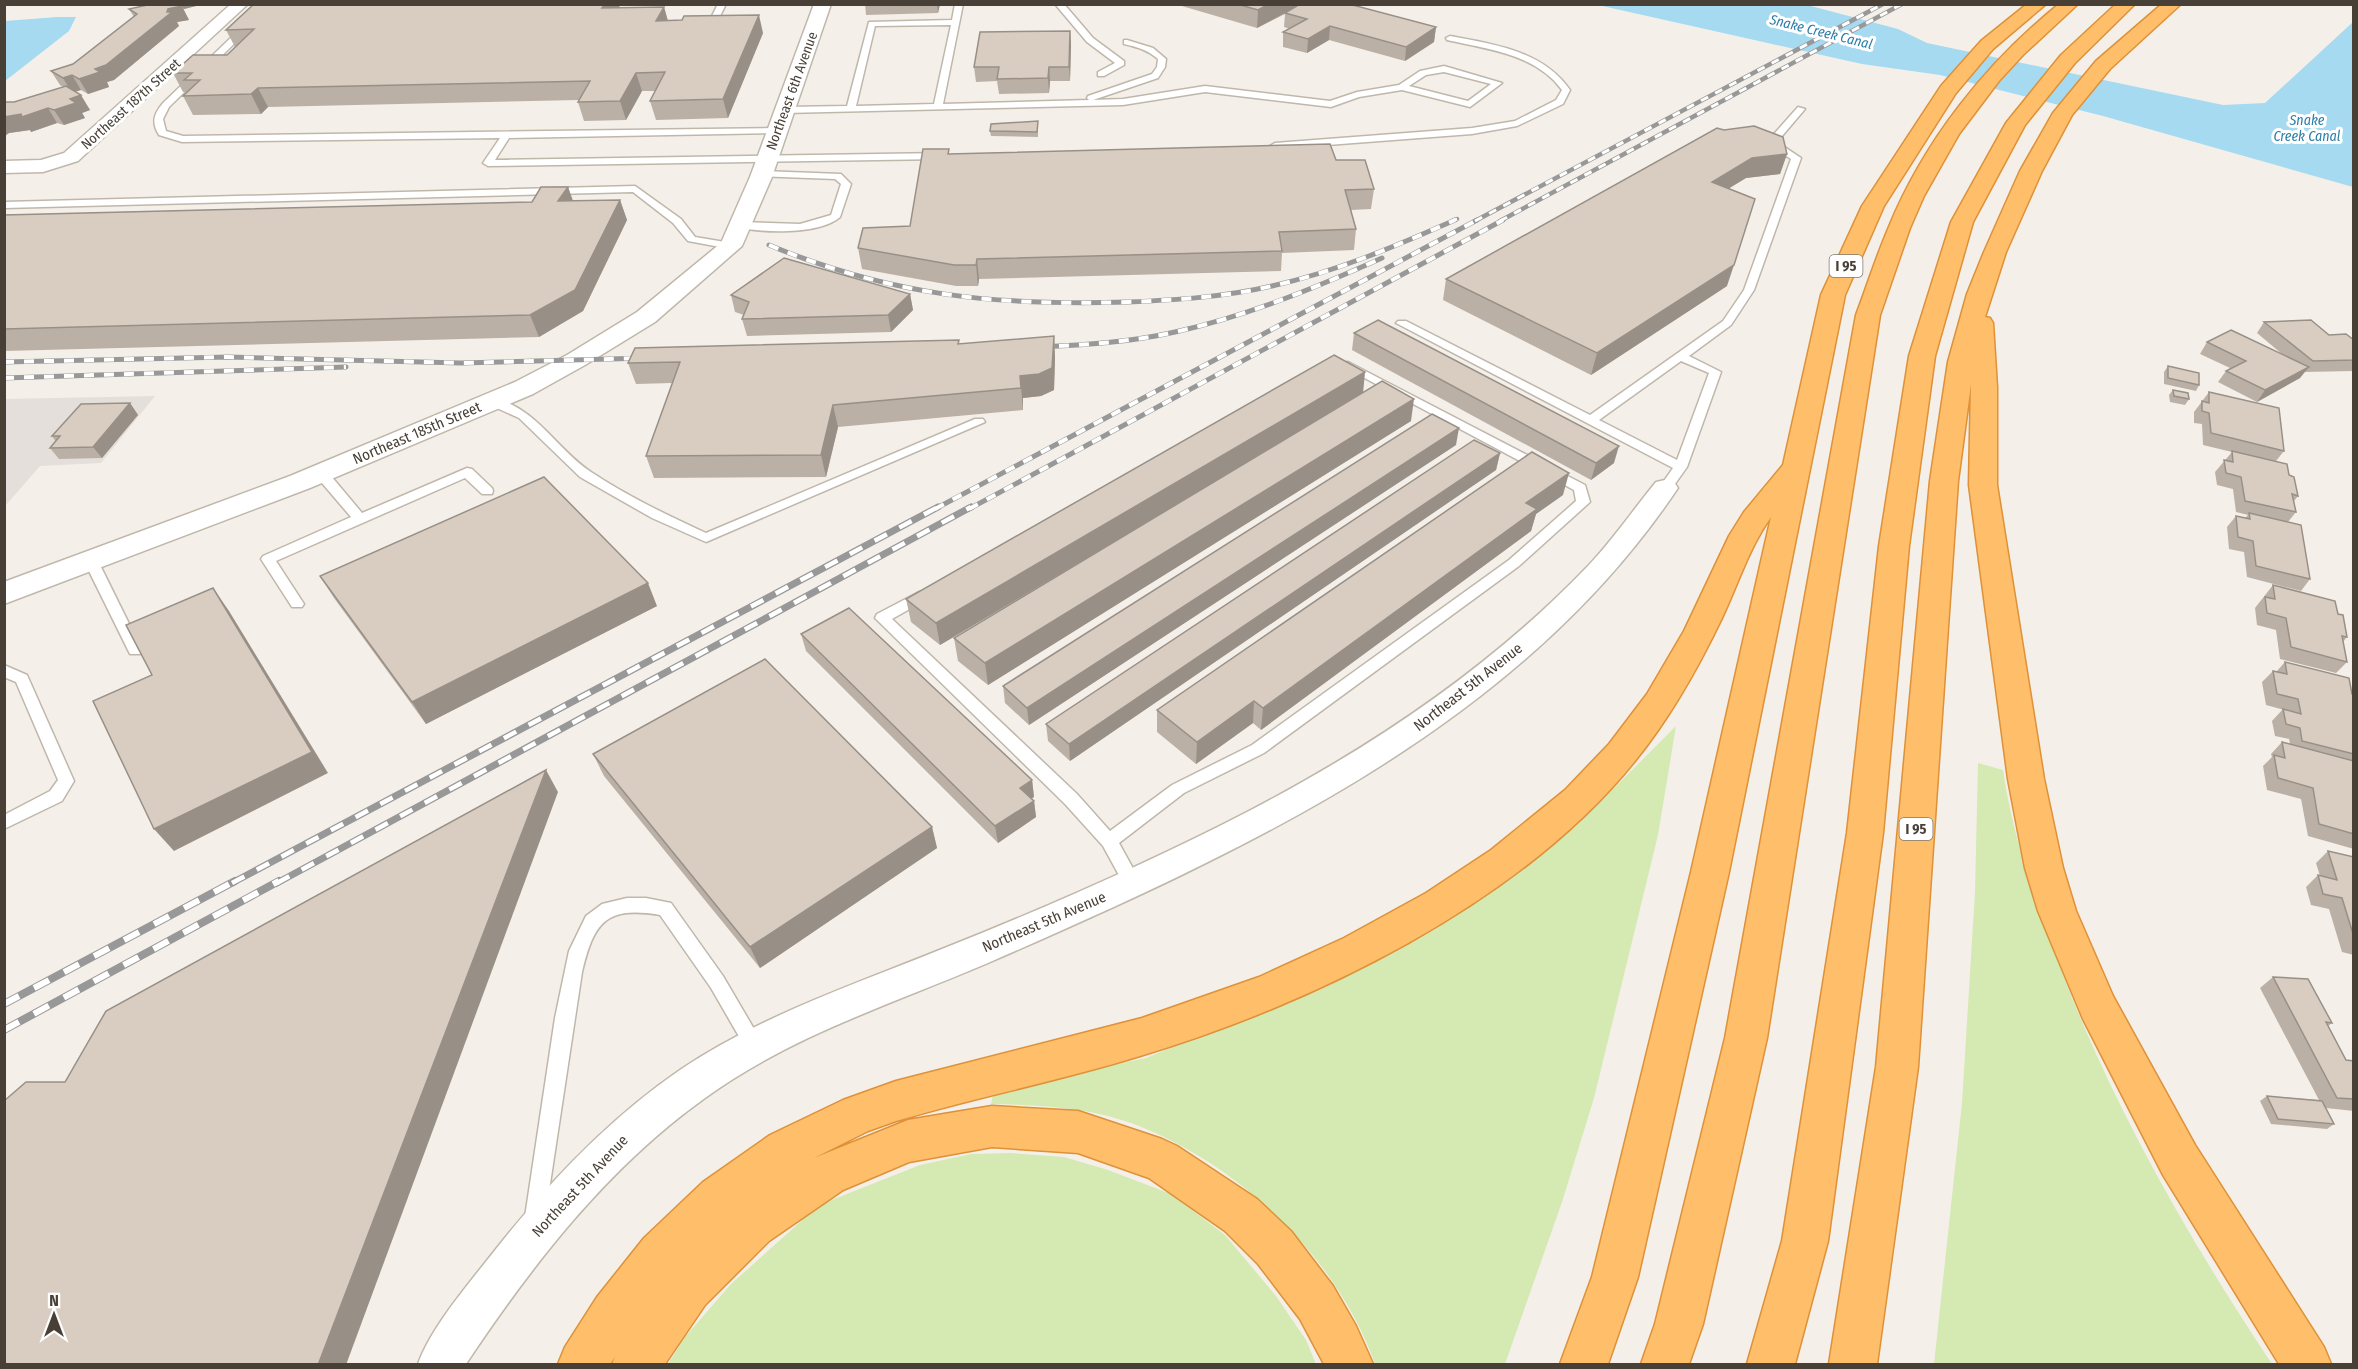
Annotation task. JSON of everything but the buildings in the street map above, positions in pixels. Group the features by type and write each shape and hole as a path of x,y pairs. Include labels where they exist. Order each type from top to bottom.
{"highway":[{"name":"I 95","path":"1584,1365 1615,1277 1710,872 1833,295 1872,206 1962,93 1987,45 2038,4"},
{"path":"1665,1365 1679,1324 1746,1038 1868,315 1900,227 1962,93 2070,4"},
{"path":"1771,1365 1805,1241 1865,833 1894,546 1922,356 1962,222 2016,123 2068,59 2127,4"},
{"name":"I 95","path":"1853,1365 1897,1067 1944,481 1961,362 1979,294 2031,171 2063,113 2103,65 2173,4"},
{"path":"1979,294 1984,387 1983,485 2026,779 2044,867 2057,911 2097,1006 2178,1160 2307,1365"},
{"path":"582,1365 634,1286 669,1244 739,1182 814,1135 894,1101 1141,1037 1255,997 1385,936 1440,904 1497,865 1599,779 1630,743 1656,706 1695,640 1748,528 1798,464"},
{"path":"636,1365 664,1320 710,1263 766,1213 833,1170 874,1151 937,1134 1002,1126 1037,1126 1103,1138 1138,1150 1197,1180 1235,1209 1279,1252 1301,1279 1324,1314 1349,1365"}],"street":[{"name":"Northeast 187th Street","path":"4,167 43,166 71,158 241,4"},
{"name":"Northeast 6th Avenue","path":"763,170 823,4"},
{"name":"Northeast 185th Street","path":"4,594 321,473 524,388 576,360 646,317 736,235 763,170"},
{"name":"Northeast 5th Avenue","path":"440,1365 495,1284 532,1236 620,1141 693,1084 755,1046 1132,883 1225,839 1294,803 1415,730 1503,662 1599,573 1635,531 1673,478"}],"lane":[{"path":"272,4 158,114 162,133 182,139 777,130"},
{"path":"717,16 722,4"},
{"path":"938,107 959,4"},
{"path":"1059,4 1090,40 1121,63 1101,74"},
{"path":"851,109 872,24 956,22"},
{"path":"1259,147 1472,131 1517,123 1560,102 1566,90 1556,76 1544,66 1515,55 1450,38"},
{"path":"1068,105 1155,76 1161,67 1162,59 1158,54 1127,42"},
{"path":"785,110 1068,105 1123,102 1205,89 1331,104 1357,95 1402,87 1423,73 1444,69 1498,83 1470,104 1402,87"},
{"path":"1591,420 1727,323 1749,290 1785,195 1796,158 1771,142 1801,109"},
{"path":"4,205 635,189 677,221 692,239 818,225 835,217 846,184 838,176 763,170 488,163 506,135"},
{"path":"763,170 955,156"},
{"path":"1402,323 1591,420 1673,478 1715,372 1680,356"},
{"path":"1109,841 1178,789 1258,749 1514,562 1583,502 1580,488 1340,362 1330,367"},
{"path":"492,401 523,415 585,474 657,516 706,538 979,422"},
{"path":"297,604 268,559 467,472 487,491"},
{"path":"321,473 360,519"},
{"path":"91,561 135,650"},
{"path":"934,589 882,618 1071,799 1109,841 1132,883"},
{"path":"4,670 22,679 66,781 56,796 4,823"},
{"path":"532,1236 566,1008 580,944 592,921 608,909 635,904 665,908 717,982 755,1046"}],"shaded area":[{"path":"155,396 101,463 40,466 5,506 5,399"}],"green space":[{"path":"1676,726 1658,835 1594,1098 1562,1202 1505,1364 1375,1364 1358,1325 1337,1288 1311,1253 1282,1221 1214,1166 1177,1144 1121,1120 1066,1108 991,1104 994,1090 1146,1058 1322,985 1511,874 1574,828"},
{"path":"1978,763 2003,770 2015,832 2040,912 2068,989 2118,1101 2175,1209 2272,1364 1934,1364 1962,1103 1975,892"},
{"path":"1011,1153 1064,1157 1108,1170 1171,1194 1225,1235 1276,1296 1306,1340 1316,1364 668,1364 685,1337 731,1284 819,1205 920,1165 971,1154"}],"water":[{"name":"Snake Creek Canal","path":"1598,5 1807,5 1898,29 1927,43 2223,105 2265,103 2353,22 2353,187 2103,116 1940,75 1862,64"},
{"path":"76,17 69,31 5,81 5,21"}],"railway":[{"path":"1475,221 1883,4"},
{"path":"1500,221 1902,4"},
{"path":"1452,221 1457,219"},
{"path":"769,245 858,276 902,287 945,294 1034,302 1128,302 1218,295 1254,290 1296,280 1365,258 1455,220"},
{"path":"935,509 1477,220"},
{"path":"969,509 1503,220"},
{"path":"1039,347 1125,341 1202,325 1280,300 1382,258"},
{"path":"4,362 229,357 461,363 646,358"},
{"path":"4,378 346,367"},
{"path":"232,883 938,507"},
{"path":"277,883 971,507"},
{"path":"4,1004 235,881"},
{"path":"4,1030 279,881"}]}
